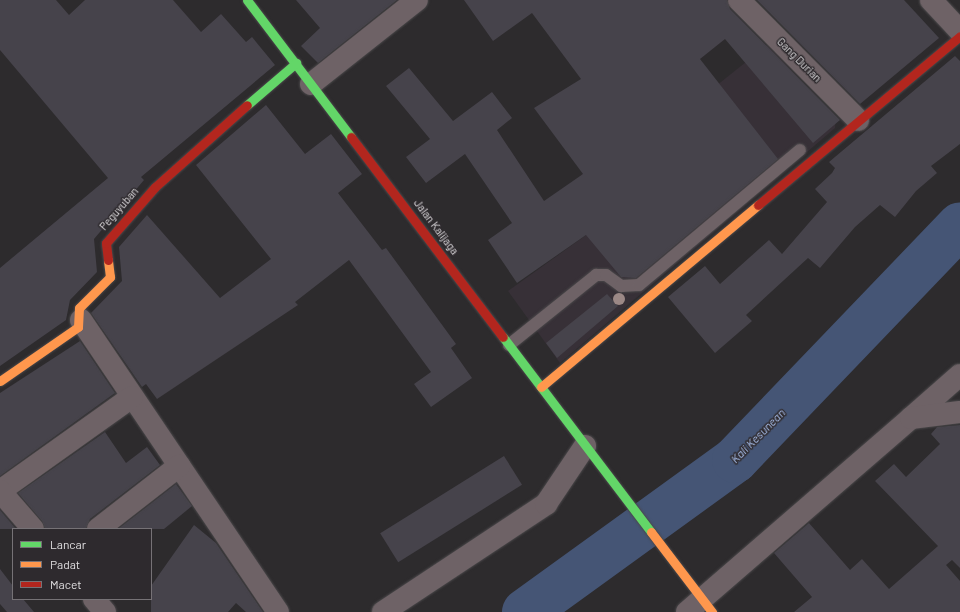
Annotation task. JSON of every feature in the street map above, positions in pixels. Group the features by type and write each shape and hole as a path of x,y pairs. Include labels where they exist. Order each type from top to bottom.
{"main road":[{"name":"Jalan Kalijaga","path":"247,0 604,469 699,603"},
{"path":"541,387 960,36"},
{"name":"Peguyuban","path":"0,382 74,331 81,320 79,308 110,277 106,243 155,187 296,63"}],"street":[{"path":"311,84 332,64 418,0"},
{"name":"Gang Durian","path":"739,0 858,120"},
{"path":"930,0 960,31"},
{"path":"81,320 275,611"},
{"path":"699,603 960,375"},
{"path":"32,528 0,491 132,397"},
{"path":"912,418 960,412"},
{"path":"383,612 546,504 586,446"},
{"path":"99,528 179,466"},
{"path":"95,600 105,612"}],"lane":[{"path":"509,345 596,275 606,275 621,286 639,285 800,150"}],"shaded area":[{"path":"767,45 836,118 835,128 560,363 508,291 610,218 581,175 716,86"}],"building":[{"path":"0,0 56,0 69,15 85,0 173,0 201,32 221,14 246,42 252,37 275,65 141,177 144,180 94,239 97,272 70,300 66,320 0,366 0,268 108,178 0,50"},
{"path":"296,0 397,0 318,63 301,46 320,28"},
{"path":"464,0 727,0 730,9 840,120 813,143 725,39 700,59 778,159 636,278 621,277 586,235 517,283 488,240 512,223 465,154 426,183 406,157 430,139 386,86 409,68 453,121 492,92 512,118 497,130 544,201 583,174 534,108 581,79 532,13 493,41"},
{"path":"757,0 904,0 939,38 860,104"},
{"path":"955,56 960,61 960,144 931,166 937,173 916,191 895,217 880,205 855,227 820,268 808,258 746,315 752,321 715,353 668,297 705,266 720,284 769,240 782,254 827,202 815,189 832,173 835,168 829,162"},
{"path":"266,105 305,154 331,134 362,174 338,193 382,250 386,248 456,344 451,348 472,378 431,407 414,384 431,372 349,260 295,302 298,305 157,399 146,384 142,387 91,313 122,281 119,247 147,215 220,298 271,259 196,165"},
{"path":"607,294 618,306 557,358 546,343"},
{"path":"80,341 115,393 0,476 0,393"},
{"path":"960,425 960,568 952,560 946,565 960,581 960,612 794,612 812,597 774,553 809,523 850,570 862,559 889,589 938,546 875,481 894,464 906,477 940,444 931,434 937,427"},
{"path":"105,432 126,463 147,447 160,465 90,519 86,528 45,528 42,521 18,493"},
{"path":"504,456 522,485 398,562 380,533"},
{"path":"176,484 192,506 164,529 119,528"},
{"path":"0,510 15,528 0,529"},
{"path":"194,525 216,543 263,612 246,612 236,603 228,612 151,612 152,585"},
{"path":"0,569 12,585 12,600 24,600 34,612 7,612 0,604"}],"waterway":[{"name":"Kali Kesunean","path":"525,612 735,460 960,225"}],"traffic: fast":[{"path":"247,0 351,137"},
{"path":"247,105 296,63"},
{"path":"503,337 651,532"}],"traffic: slow":[{"path":"541,387 758,205"},
{"path":"0,381 78,327 79,308 110,277 108,260"},
{"path":"651,532 712,612"}],"traffic: jam":[{"path":"758,205 960,36"},
{"path":"108,260 106,243 155,187 247,105"},
{"path":"351,137 503,337"}]}
